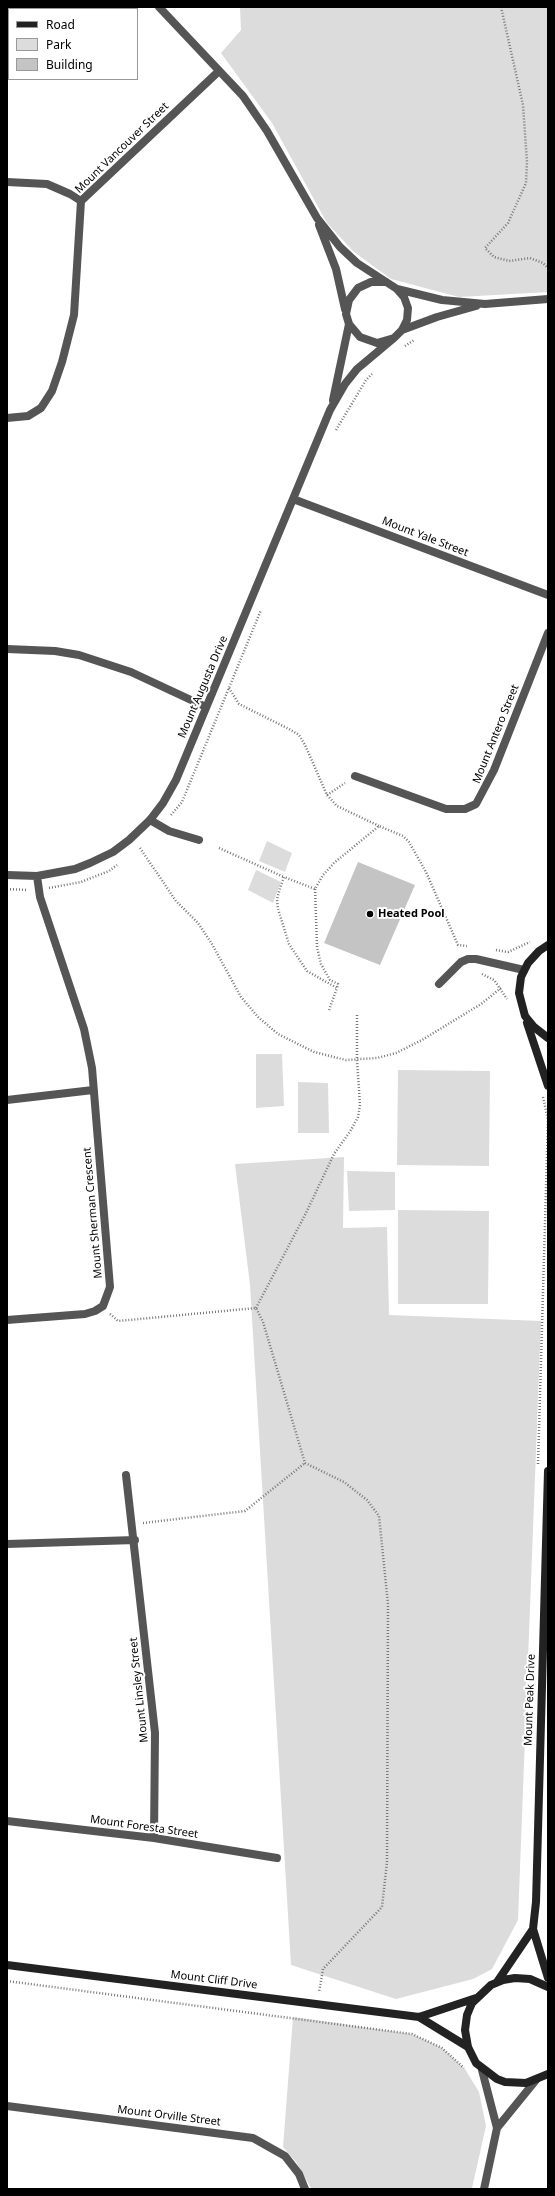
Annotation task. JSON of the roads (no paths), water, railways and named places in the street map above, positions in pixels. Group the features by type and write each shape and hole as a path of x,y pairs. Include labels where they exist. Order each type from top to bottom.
{"street":[{"path":"159,7 243,96 263,126 317,218 340,247 355,262 397,289 404,297 408,308 407,320 402,330 394,338 377,343 360,338 349,324 336,269 317,218"},
{"name":"Mount Vancouver Street","path":"7,418 28,416 41,408 52,392 62,362 74,315 81,201 218,71"},
{"path":"7,182 47,184 66,192 81,201"},
{"path":"346,314 349,300 358,288 371,282 386,282"},
{"path":"397,289 442,300 485,304"},
{"path":"402,330 457,310 485,304 548,299"},
{"name":"Mount Augusta Drive","path":"330,410 349,324"},
{"name":"Mount Augusta Drive","path":"7,875 36,876 75,869 113,852 129,840 150,820 176,780 330,410 345,384 357,369 394,338"},
{"name":"Mount Yale Street","path":"293,499 548,595"},
{"name":"Mount Antero Street","path":"355,776 446,809 465,809 476,804 494,770 548,633"},
{"path":"7,649 55,651 79,655 130,672 206,708"},
{"path":"150,820 160,827 199,840"},
{"name":"Mount Sherman Crescent","path":"7,1320 85,1314 103,1306 110,1286 92,1068 84,1029 38,890 36,876"},
{"path":"548,946 533,956 524,970 519,993 548,1086"},
{"path":"439,984 462,962 468,959 476,959 524,970"},
{"path":"525,1016 534,1028 548,1038"},
{"path":"7,1100 93,1090"},
{"name":"Mount Peak Drive","path":"548,1471 536,1902 532,1930 548,1978"},
{"name":"Mount Linsley Street","path":"126,1475 135,1540 155,1733 154,1838"},
{"path":"7,1544 135,1540"},
{"name":"Mount Foresta Street","path":"7,1821 154,1838 277,1858"},
{"name":"Mount Peak Drive","path":"496,1982 532,1930"},
{"name":"Mount Cliff Drive","path":"7,1965 419,2017 468,2047"},
{"name":"Mount Peak Drive","path":"548,1987 538,1981 522,1978 509,1978 496,1982 485,1988 476,1998 469,2009 465,2030 468,2047 476,2063 482,2070 505,2082 521,2083 536,2080 548,2074"},
{"name":"Mount Cliff Drive","path":"419,2017 476,1998"},
{"name":"Mount Peak Drive","path":"482,2070 497,2128 484,2189"},
{"name":"Mount Peak Drive","path":"497,2128 536,2080"},
{"name":"Mount Orville Street","path":"7,2106 253,2138 285,2156 299,2174 305,2189"}],"place":[{"name":"Heated Pool","path":"370,914"}]}
